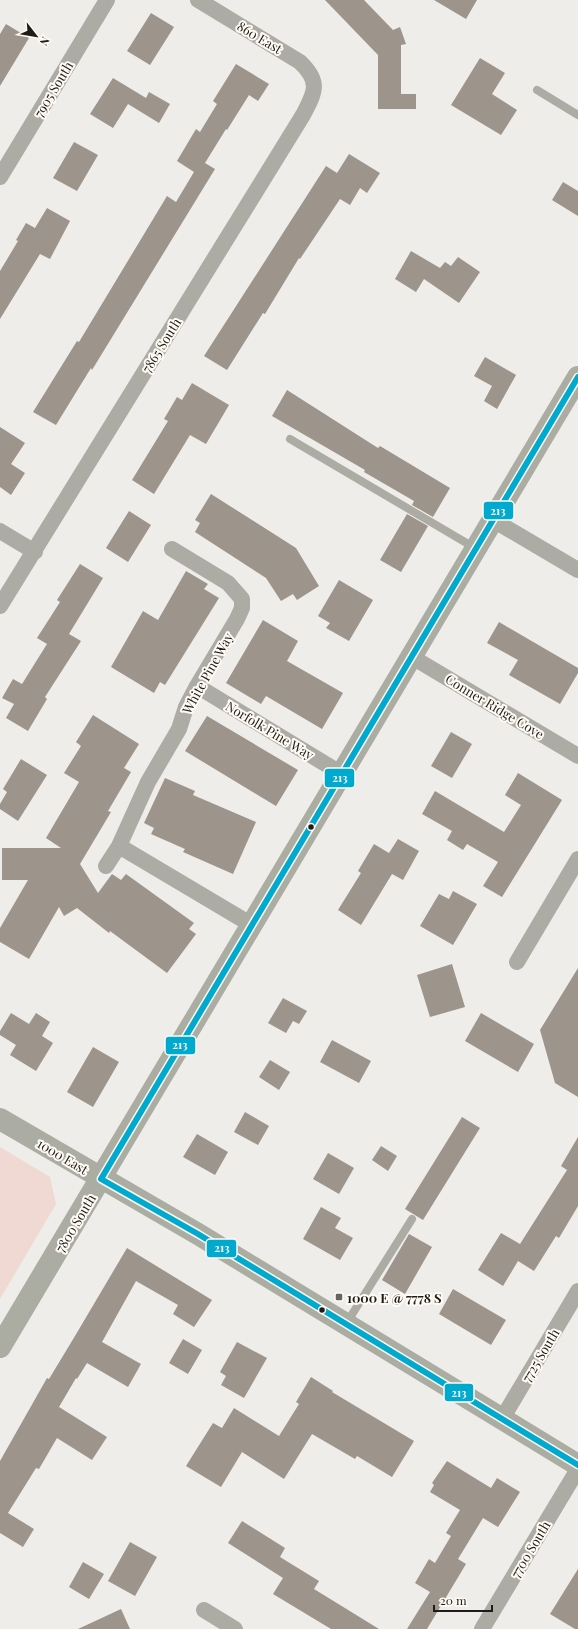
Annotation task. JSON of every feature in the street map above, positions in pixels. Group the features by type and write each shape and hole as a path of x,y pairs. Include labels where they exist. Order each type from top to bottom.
{"main road":[{"name":"7800 South","path":"0,1347 578,377"},
{"name":"1000 East","path":"0,1119 198,1234 578,1465"}],"street":[{"name":"7905 South","path":"0,177 107,0"},
{"name":"860 East","path":"198,0 290,54 309,71 315,81"},
{"name":"7865 South","path":"0,606 35,552 303,115 313,93 315,81"},
{"path":"493,520 578,570"},
{"path":"0,531 35,552"},
{"name":"White Pine Way","path":"106,866 119,846 148,782 179,729 186,707 197,686 242,608 242,599 228,583 172,549"},
{"name":"Conner Ridge Cove","path":"412,656 578,756"},
{"name":"Norfolk Pine Way","path":"197,686 342,774"},
{"path":"119,846 252,925"},
{"path":"517,962 578,859"},
{"name":"7725 South","path":"502,1419 578,1291"},
{"name":"7700 South","path":"482,1629 578,1469"},
{"path":"204,1610 235,1629"}],"lane":[{"path":"537,90 578,115"},
{"path":"290,439 476,549"},
{"path":"346,1325 412,1219"}],"shaded area":[{"path":"0,1147 50,1177 56,1204 0,1299"}],"building":[{"path":"325,0 364,0 393,30 400,27 406,44 401,45 401,94 416,94 416,109 378,109 378,55"},
{"path":"434,0 477,0 466,19"},
{"path":"151,13 174,27 150,65 127,51"},
{"path":"6,24 29,38 0,86 0,34"},
{"path":"480,58 505,73 492,94 517,110 501,135 451,105"},
{"path":"236,64 269,84 258,101 249,95 227,130 226,129 205,163 215,169 92,370 91,368 56,425 33,412 77,341 79,342 167,196 176,202 194,172 177,161 196,129 200,132 217,104 213,101"},
{"path":"113,78 146,98 149,92 170,104 159,123 128,104 113,128 90,114"},
{"path":"74,142 98,155 77,191 53,178"},
{"path":"349,154 380,173 367,193 360,188 350,205 340,199 300,259 299,258 265,314 263,313 227,370 204,356 326,166 337,173"},
{"path":"563,182 578,191 578,216 552,200"},
{"path":"47,208 70,221 50,259 40,254 0,319 0,271 18,241 16,240 26,223 35,228"},
{"path":"411,251 440,268 445,262 451,266 458,257 480,272 459,303 424,279 416,292 395,279"},
{"path":"485,357 516,375 497,409 484,401 492,386 474,376"},
{"path":"192,383 229,405 206,444 190,435 154,494 132,480 168,421 164,419 177,397 182,400"},
{"path":"287,390 378,448 380,446 450,488 433,517 412,505 414,501 364,472 365,470 272,416"},
{"path":"0,427 25,443 11,464 25,473 11,495 0,487"},
{"path":"211,494 296,548 319,586 297,600 293,594 281,601 266,578 195,532 200,523 195,520"},
{"path":"129,511 151,525 128,562 106,548"},
{"path":"407,514 428,526 401,572 380,560"},
{"path":"80,564 103,578 69,634 81,641 45,697 47,699 28,731 6,718 14,704 2,698 13,679 22,684 47,644 37,638 60,602 57,600"},
{"path":"186,571 208,584 204,589 219,598 165,685 160,682 154,693 111,667 143,611 158,620"},
{"path":"339,580 373,600 349,641 326,628 330,623 318,616"},
{"path":"263,620 298,641 287,661 343,693 322,729 266,696 261,704 226,683"},
{"path":"499,622 578,668 578,673 560,704 509,675 518,660 487,643"},
{"path":"93,715 139,744 124,768 131,772 108,811 111,812 80,864 98,893 112,874 121,880 126,874 194,923 189,929 196,934 167,973 110,931 109,933 77,908 64,916 59,907 29,959 0,942 0,928 28,880 2,880 2,848 61,848 46,838 79,782 64,773 81,746 76,742"},
{"path":"207,716 298,770 276,806 185,751"},
{"path":"451,732 472,744 452,778 431,766"},
{"path":"21,759 47,775 18,821 0,809 0,804 7,792 3,789"},
{"path":"518,773 562,800 502,897 483,886 498,862 467,844 463,850 447,840 452,831 422,814 435,791 504,832 521,805 505,795"},
{"path":"165,778 195,791 193,795 256,822 233,874 183,852 185,849 151,834 154,828 144,823"},
{"path":"398,839 419,851 403,880 392,874 361,925 338,910 361,873 358,871 374,844 389,853"},
{"path":"453,891 477,904 453,945 420,926 439,894 449,899"},
{"path":"452,964 465,1007 430,1017 417,975"},
{"path":"578,968 578,1097 555,1083 540,1030"},
{"path":"283,998 307,1011 299,1024 293,1021 286,1033 268,1023"},
{"path":"11,1013 29,1024 36,1013 50,1022 42,1036 53,1043 36,1071 10,1055 16,1045 0,1035 0,1031"},
{"path":"481,1013 534,1044 518,1072 465,1041"},
{"path":"332,1040 371,1061 359,1083 320,1062"},
{"path":"93,1047 119,1062 93,1107 67,1092"},
{"path":"270,1060 290,1072 279,1090 259,1077"},
{"path":"245,1112 269,1126 258,1145 234,1132"},
{"path":"462,1117 480,1128 423,1220 405,1209"},
{"path":"197,1134 228,1152 215,1175 183,1157"},
{"path":"578,1137 578,1206 559,1238 556,1236 534,1271 518,1261 503,1286 478,1270 501,1233 520,1244 567,1170 561,1166"},
{"path":"381,1146 397,1156 388,1171 372,1160"},
{"path":"328,1153 354,1168 339,1194 313,1179"},
{"path":"321,1207 341,1218 335,1228 353,1238 340,1260 303,1239"},
{"path":"409,1234 432,1247 405,1294 382,1280"},
{"path":"127,1248 212,1300 194,1327 173,1314 178,1305 136,1281 102,1342 141,1364 128,1387 87,1363 77,1379 76,1378 59,1407 107,1437 92,1460 57,1438 39,1469 36,1468 8,1513 34,1529 23,1547 0,1533 0,1461 47,1378 49,1379"},
{"path":"453,1289 506,1320 491,1345 439,1314"},
{"path":"183,1339 202,1350 188,1374 169,1363"},
{"path":"237,1342 267,1358 244,1398 221,1385 226,1376 220,1372"},
{"path":"311,1377 333,1391 332,1392 414,1441 392,1477 357,1456 355,1459 312,1434 284,1479 242,1452 221,1487 186,1466 213,1423 222,1428 234,1408 279,1436 299,1404 296,1402"},
{"path":"447,1461 491,1488 497,1478 520,1492 498,1527 483,1518 458,1559 466,1564 427,1629 407,1629 430,1592 415,1583 429,1559 435,1563 451,1536 446,1533 460,1510 430,1492 434,1485 432,1483"},
{"path":"242,1521 285,1548 280,1557 319,1581 314,1589 379,1629 331,1629 273,1594 283,1578 228,1543"},
{"path":"130,1542 157,1557 135,1596 108,1581"},
{"path":"83,1562 104,1574 89,1599 69,1587"},
{"path":"578,1569 578,1629 575,1629 550,1614"},
{"path":"121,1609 130,1629 78,1629"}],"transit line":[{"name":"213","path":"101,1179 578,377"},
{"name":"213","path":"101,1179 198,1234 578,1465"}],"place":[{"name":"1000 E @ 7778 S","path":"339,1297"}]}
